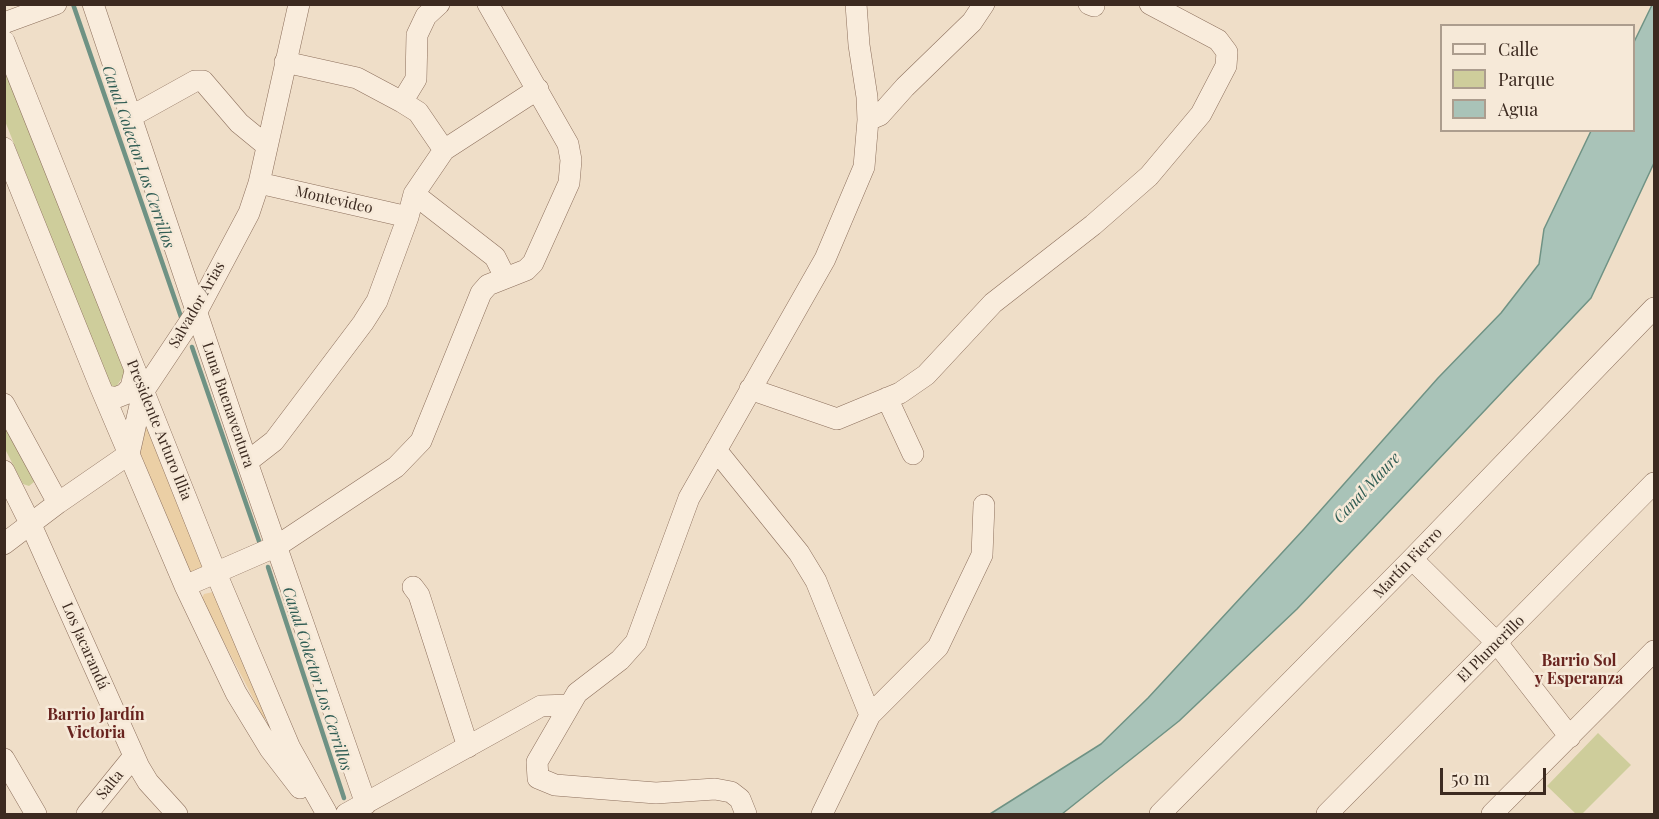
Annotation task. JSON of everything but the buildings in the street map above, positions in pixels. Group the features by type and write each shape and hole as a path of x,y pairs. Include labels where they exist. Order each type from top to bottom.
{"street":[{"path":"4,24 56,4"},
{"name":"Luna Buenaventura","path":"93,4 247,462 366,804"},
{"path":"402,102 416,79 417,35 426,16 439,4"},
{"path":"185,586 277,546 396,467 421,441 481,293 488,285 526,270 532,263 569,183 571,160 568,144 488,4"},
{"path":"746,814 740,799 723,790 656,793 555,785 538,778 537,762 577,693 620,660 636,642 689,498 825,259 864,167 868,120 867,97 859,45 856,4"},
{"path":"868,120 880,116 905,87 972,22 984,4"},
{"path":"750,389 837,419 900,393 926,375 993,303 1093,225 1149,176 1201,114 1226,66 1227,52 1218,40 1150,4"},
{"name":"Salvador Arias","path":"129,454 144,392 197,310 249,213 259,183 295,6"},
{"name":"Presidente Arturo Illia","path":"4,41 216,573 290,748 333,814"},
{"path":"285,62 357,78 402,102 418,112 444,150"},
{"path":"132,116 195,81 203,81 239,123 267,146"},
{"path":"247,462 274,441 377,301 408,217 414,194 444,150 538,89"},
{"path":"4,148 104,395 185,586 236,693 270,749 305,794 333,814 366,804 541,706 570,705"},
{"name":"Montevideo","path":"259,183 408,217"},
{"path":"414,194 495,257 505,277"},
{"name":"Martín Fierro","path":"1160,814 1412,559 1654,308"},
{"path":"104,395 115,398 128,391 134,380 135,371"},
{"path":"887,398 913,454"},
{"path":"4,404 58,503"},
{"path":"716,450 799,552 816,582 870,715"},
{"path":"4,544 129,454"},
{"name":"Los Jacarandá","path":"4,471 31,525 134,756 148,782 177,814"},
{"name":"El Plumerillo","path":"1328,814 1654,483"},
{"path":"822,814 870,715 938,647 982,555 984,506"},
{"path":"1412,559 1497,643 1570,737"},
{"path":"413,587 419,595 468,747"},
{"path":"1492,814 1654,651"},
{"name":"Salta","path":"87,814 134,756"},
{"path":"4,759 36,814"}],"green space":[{"path":"4,69 124,366 125,373 115,389 109,384 5,121"},
{"path":"4,422 34,477 34,482 29,486 23,484 5,449"},
{"path":"1598,733 1631,765 1582,814 1576,814 1547,786"}],"sand":[{"path":"146,424 204,567 190,573 135,446"},
{"path":"213,592 267,717 264,719 203,602 204,594"}],"water":[{"name":"Canal Maure","path":"1654,5 1654,163 1591,298 1297,609 1179,721 1062,814 990,814 1101,744 1148,698 1304,529 1438,378 1501,313 1539,264 1544,229 1591,132 1635,132 1635,40"}],"waterway":[{"name":"Canal Colector Los Cerrillos","path":"73,4 181,317"},
{"name":"Canal Colector Los Cerrillos","path":"192,347 260,544"},
{"name":"Canal Colector Los Cerrillos","path":"268,567 344,798"}],"district":[{"name":"Barrio Sol y Esperanza","path":"1579,670"},
{"name":"Barrio Jardín Victoria","path":"96,724"}]}
